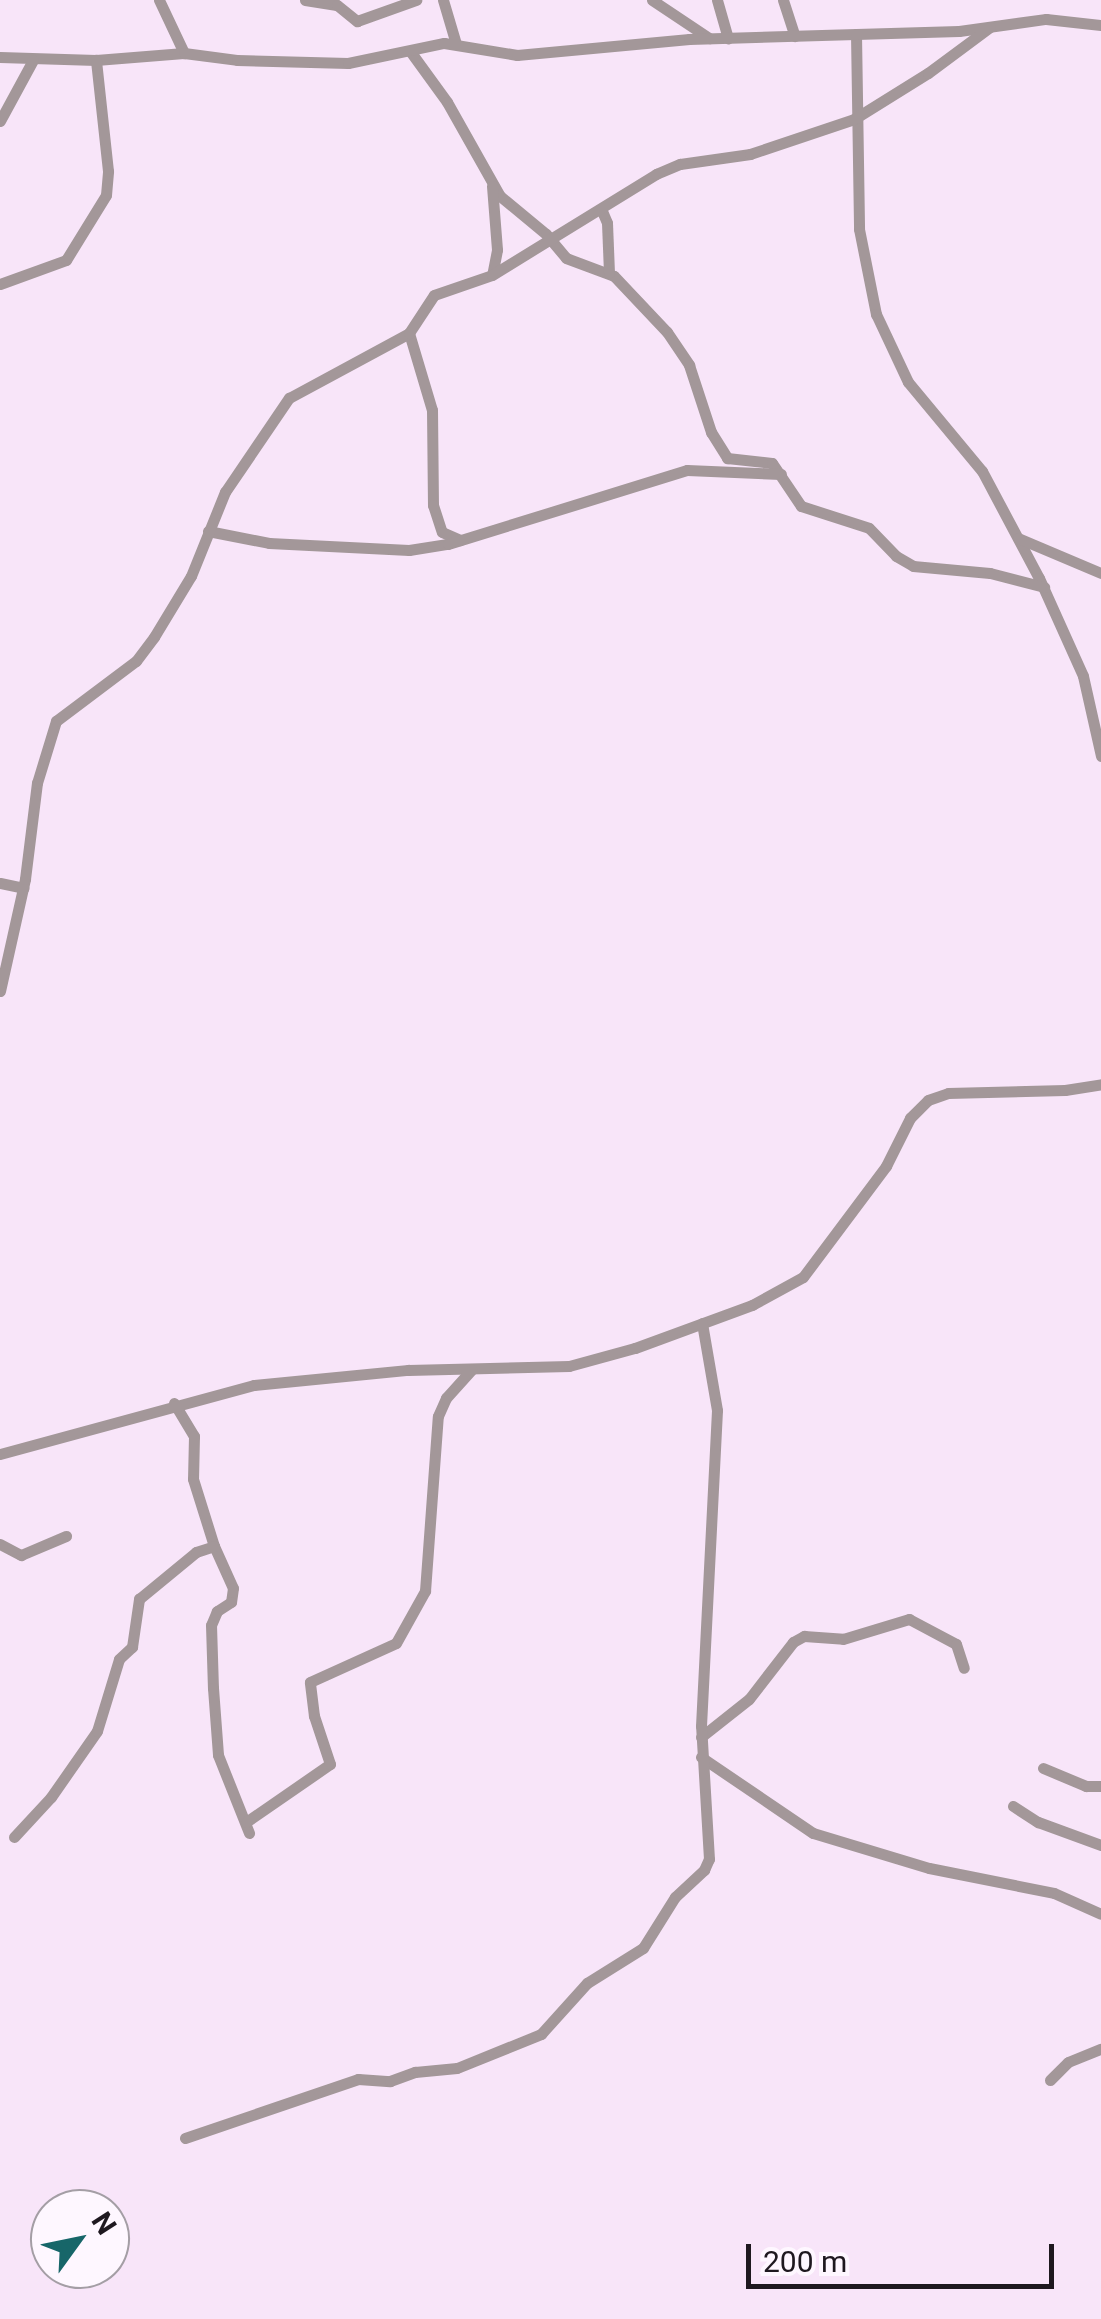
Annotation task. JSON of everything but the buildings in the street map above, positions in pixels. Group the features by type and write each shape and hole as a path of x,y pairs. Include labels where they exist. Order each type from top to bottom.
{"street":[{"path":"304,0 337,4 357,21 416,0"},
{"path":"443,0 456,44"},
{"path":"652,0 710,38"},
{"path":"717,0 728,38"},
{"path":"784,0 795,36"},
{"path":"164,4 184,53"},
{"path":"0,57 96,60 184,53 237,60 348,63 456,44 517,55 710,38 990,27 1046,19 1101,25"},
{"path":"0,990 22,888 37,783 56,721 141,656 180,594 233,477 289,398 408,333 429,298 492,275 668,168 750,154 854,118 928,73 990,27"},
{"path":"856,34 854,118 862,258 884,335 908,382 978,464 1044,588 1083,676 1101,756"},
{"path":"410,52 447,102 492,186 566,258 608,273 659,322 687,360 721,452 735,461 772,463 801,506 869,528 896,556 913,566 970,570 1044,588"},
{"path":"0,121 33,60"},
{"path":"0,284 66,260 106,195 108,171 96,60"},
{"path":"492,186 497,250 492,275"},
{"path":"602,210 607,223 608,273"},
{"path":"408,333 432,410 433,505 442,532 460,540"},
{"path":"208,531 269,543 385,551 460,540 686,470 782,474"},
{"path":"1018,538 1101,572"},
{"path":"0,883 22,888"},
{"path":"0,1454 51,1444 174,1403 294,1379 408,1370 568,1366 625,1352 752,1305 803,1277 886,1166 910,1118 928,1100 948,1094 1101,1084"},
{"path":"186,2138 358,2079 390,2081 415,2072 456,2068 544,2031 588,1983 643,1948 675,1896 704,1870 709,1859 701,1737 717,1410 702,1323"},
{"path":"174,1403 196,1443 193,1479 214,1546 233,1588 231,1602 217,1611 210,1625 218,1754 248,1828 330,1764 314,1716 310,1682 396,1643 425,1591 438,1416 446,1398 471,1370"},
{"path":"0,1544 21,1556 66,1536"},
{"path":"14,1838 52,1798 97,1731 119,1660 132,1647 139,1599 196,1552 214,1546"},
{"path":"701,1737 748,1699 793,1642 804,1636 844,1639 910,1619 956,1644 964,1668"},
{"path":"701,1756 814,1833 929,1868 1054,1893 1101,1914"},
{"path":"1043,1768 1086,1786 1101,1786"},
{"path":"1013,1806 1038,1822 1101,1845"},
{"path":"1050,2080 1068,2062 1101,2049"}]}
